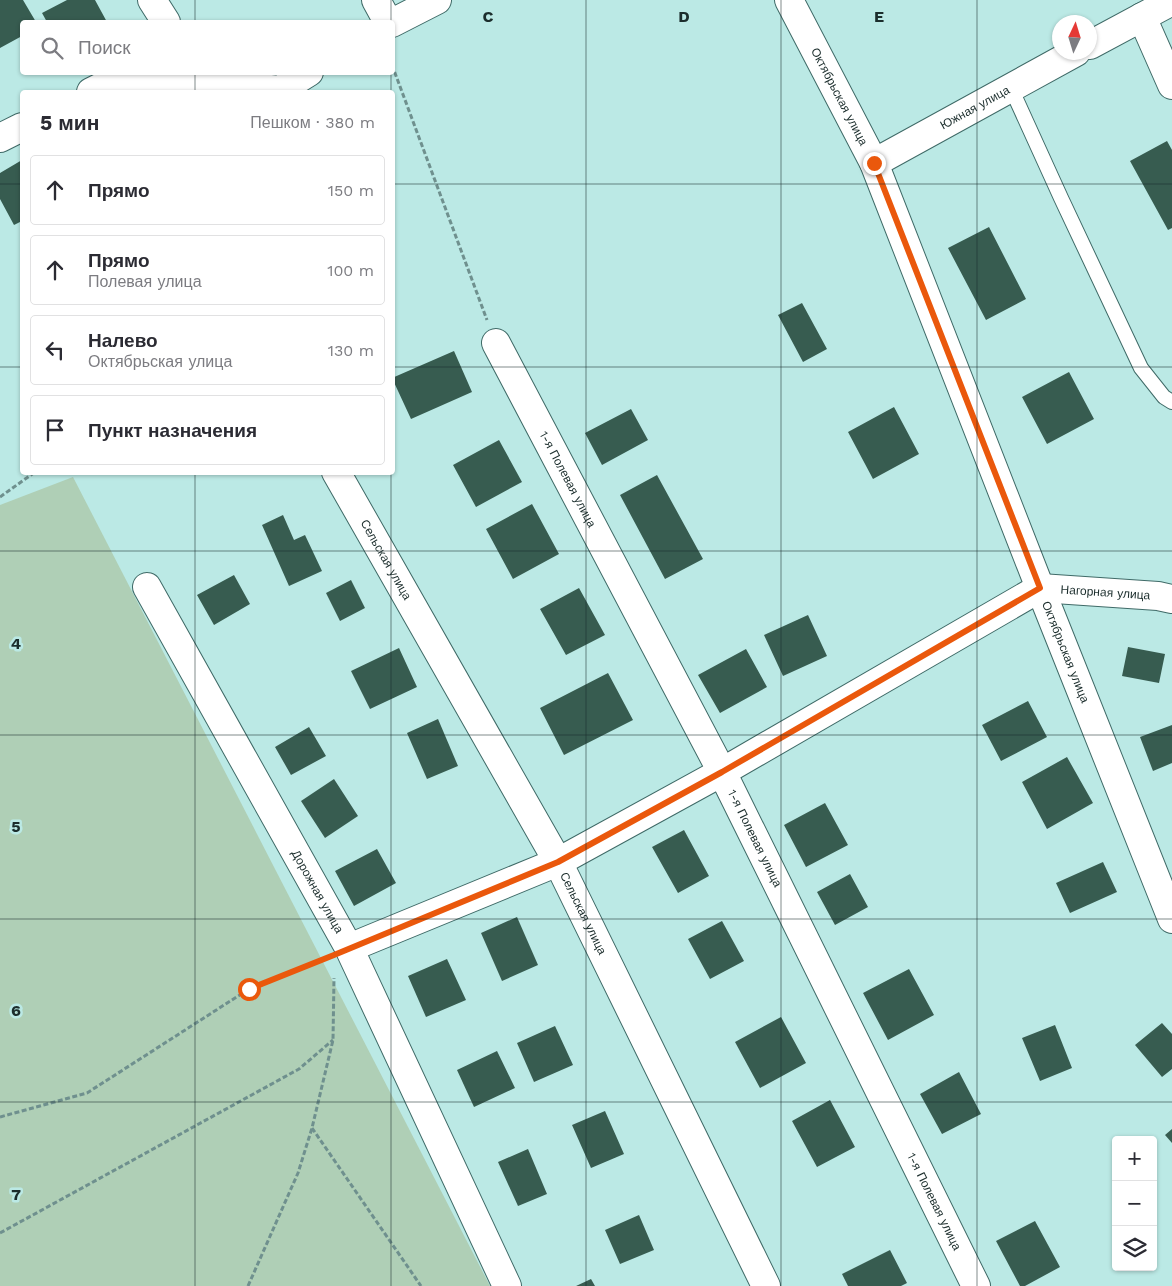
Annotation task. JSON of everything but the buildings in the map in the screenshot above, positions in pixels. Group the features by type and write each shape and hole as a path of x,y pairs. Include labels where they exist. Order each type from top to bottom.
{"street":[{"path":"152,0 165,20"},
{"path":"376,0 387,20"},
{"path":"395,20 436,0"},
{"name":"Октябрьская улица","path":"790,0 874,163 1172,919"},
{"path":"1097,41 1172,1"},
{"path":"1142,16 1172,85"},
{"name":"Южная улица","path":"874,163 1062,60"},
{"path":"95,90 109,83 199,77 280,90 304,75"},
{"path":"0,138 20,128"},
{"name":"1-я Полевая улица","path":"496,343 722,772 976,1286"},
{"name":"Сельская улица","path":"338,475 558,862 766,1286"},
{"name":"Дорожная улица","path":"148,587 342,952 507,1286"},
{"path":"342,952 558,862 722,772 1040,588"},
{"name":"Нагорная улица","path":"1040,588 1158,596 1172,600"}],"lane":[{"path":"1011,88 1141,368 1164,397 1172,402"}],"path":[{"path":"395,73 496,343"},
{"path":"0,497 31,475"},
{"path":"0,1117 87,1093 249,989 342,952 333,1040 312,1128 298,1173 248,1286"},
{"path":"0,1233 300,1069 333,1040"},
{"path":"312,1128 421,1286"}],"green space":[{"path":"73,477 490,1286 0,1286 0,505"}],"route":[{"path":"249,989 558,862 722,772 1040,588 874,163"}]}
